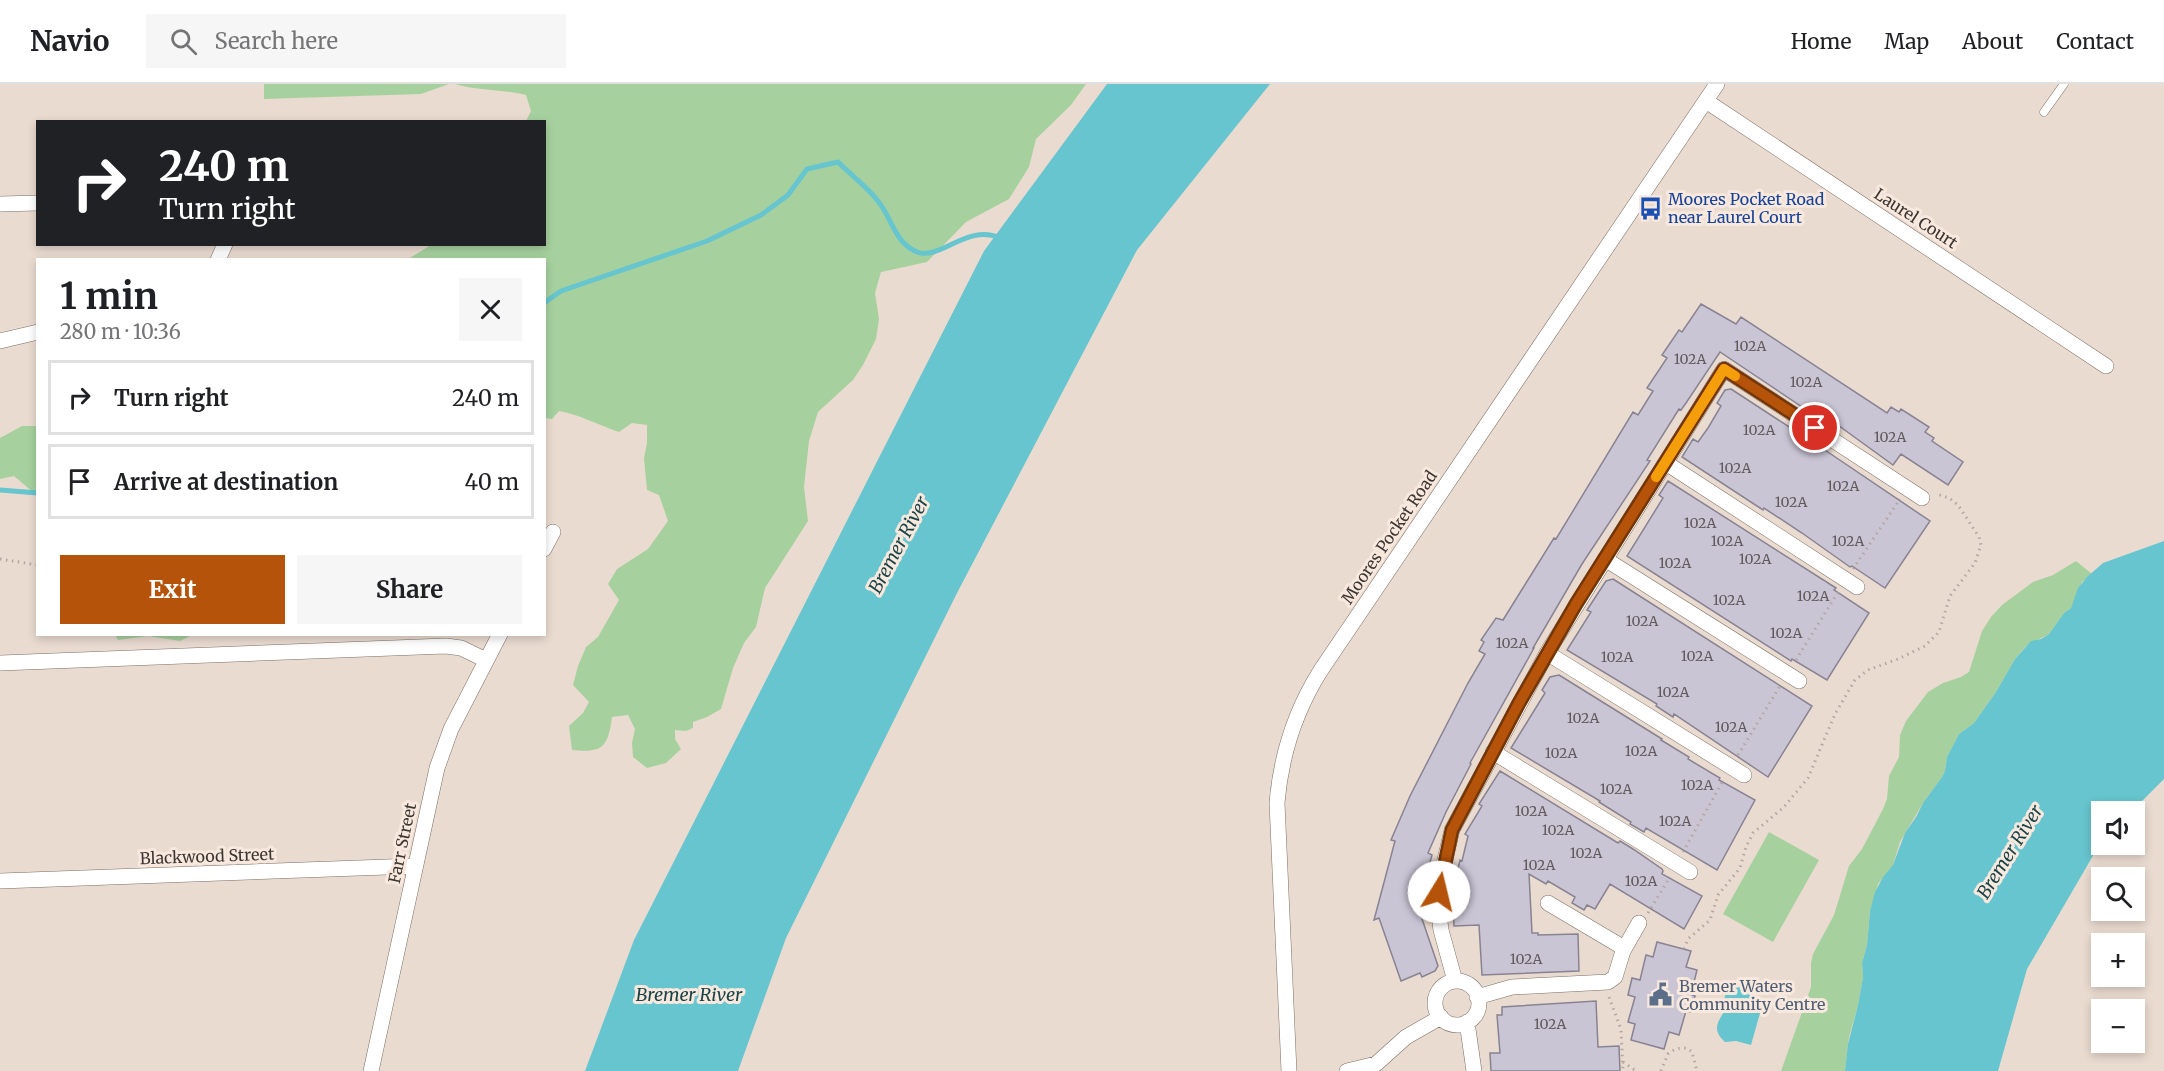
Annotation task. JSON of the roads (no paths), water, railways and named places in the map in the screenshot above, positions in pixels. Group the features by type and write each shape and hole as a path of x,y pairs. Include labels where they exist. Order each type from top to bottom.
{"street":[{"name":"Moores Pocket Road","path":"1289,1071 1277,803 1281,766 1290,734 1303,702 1340,641 1717,84"},
{"name":"Laurel Court","path":"1706,101 2106,366"},
{"path":"0,204 36,203"},
{"path":"0,341 36,333"},
{"path":"1455,981 1440,924 1438,903 1440,881 1452,830 1547,653 1724,369 1916,494"},
{"path":"1666,462 1852,583"},
{"path":"546,545 553,532"},
{"path":"1605,559 1793,677"},
{"name":"Farr Street","path":"371,1071 436,768 451,729 499,636"},
{"path":"0,663 446,646 461,648 486,660"},
{"path":"1547,653 1737,771"},
{"path":"1493,753 1690,872"},
{"name":"Blackwood Street","path":"0,881 415,866"},
{"path":"1548,903 1624,948"},
{"path":"1477,997 1512,987 1605,983 1615,977 1624,948 1639,923"},
{"path":"1455,981 1471,987 1477,997 1477,1011 1467,1022 1453,1024 1441,1017 1436,1008 1437,995 1445,985 1455,981"},
{"path":"1347,1071 1376,1064 1406,1037 1441,1017"},
{"path":"1467,1022 1474,1071"}],"lane":[{"path":"2044,112 2064,84"}],"water":[{"name":"Bremer River","path":"1107,84 1270,84 1137,250 957,593 786,938 738,1071 585,1071 634,940 984,251"},
{"name":"Bremer River","path":"2164,541 2164,779 2142,801 2091,801 2091,855 2093,855 2027,969 1998,1071 1845,1071 1848,1044 1863,977 1862,963 1875,892 1893,865 1905,833 1942,777 1947,757 1959,734 1974,723 1996,692 2015,659 2031,641 2049,634 2064,613 2071,608 2078,588 2103,563"},
{"path":"1740,987 1749,994 1764,999 1751,1045 1736,1041 1725,1042 1717,1031 1724,1012 1725,995 1729,990"}],"waterway":[{"path":"546,302 561,291 707,241 761,215 788,195 807,169 838,162 874,196 898,236 909,248 917,252 935,252 977,235 1000,238"},
{"path":"0,490 36,493"}],"place":[{"name":"Moores Pocket Road near Laurel Court","path":"1650,208"},
{"name":"Bremer Waters Community Centre","path":"1661,995"}]}
